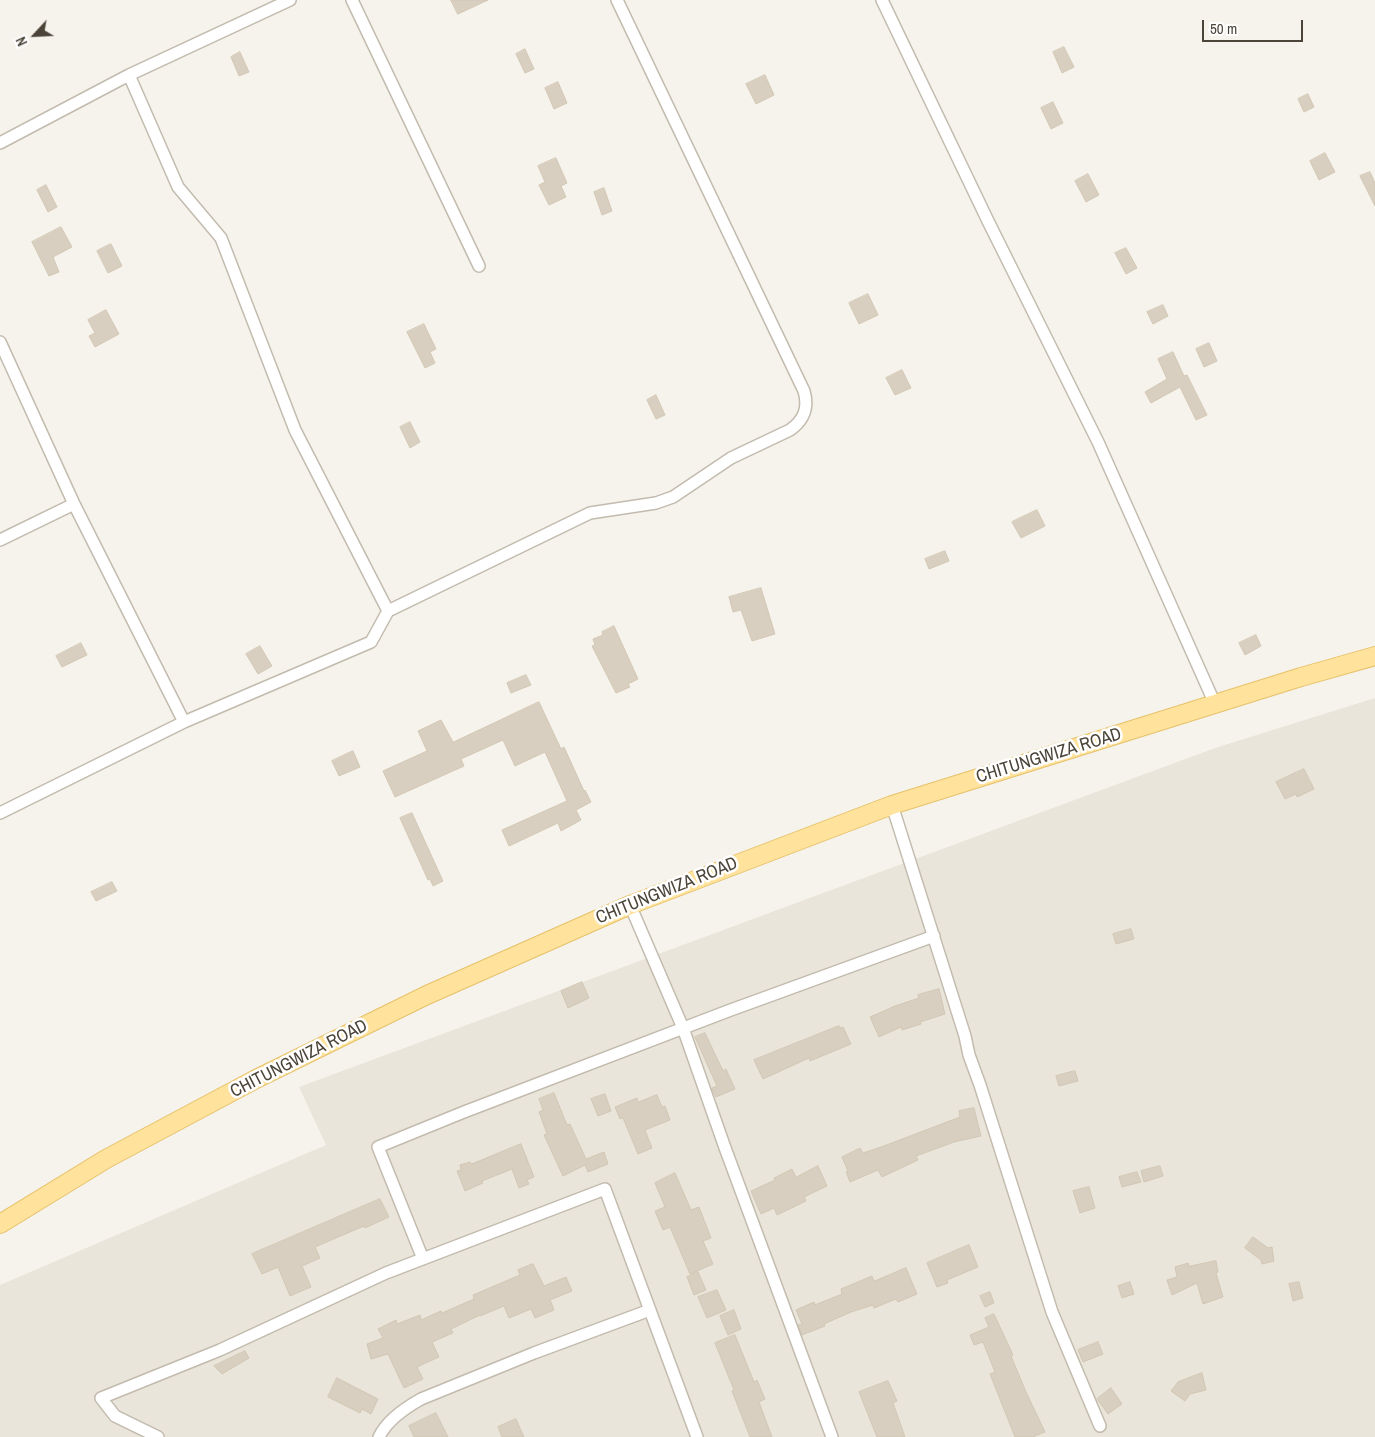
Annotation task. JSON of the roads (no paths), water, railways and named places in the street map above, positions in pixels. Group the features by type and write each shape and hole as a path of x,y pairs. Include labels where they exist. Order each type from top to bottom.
{"main road":[{"name":"CHITUNGWIZA ROAD","path":"0,1224 106,1159 256,1078 427,995 630,905 892,805 1301,676 1375,656"}],"street":[{"path":"0,143 129,75 290,0"},
{"path":"352,0 479,266"},
{"path":"0,813 184,722 371,642 388,612 590,513 647,505 673,497 731,458 790,430 803,418 807,400 804,390 617,0"},
{"path":"882,0 988,221 1098,442 1215,704"},
{"path":"129,75 178,186 222,238 295,430 388,612"},
{"path":"0,342 74,504 184,722"},
{"path":"0,540 74,504"},
{"path":"892,805 965,1036 969,1055 1052,1312 1100,1426"},
{"path":"630,905 683,1028 724,1145 832,1437"},
{"path":"423,1259 378,1147 683,1028 934,936"},
{"path":"158,1437 115,1416 101,1398 220,1350 368,1281 605,1189 697,1437"},
{"path":"380,1437 391,1421 404,1408 421,1400 534,1353 650,1310"}]}
